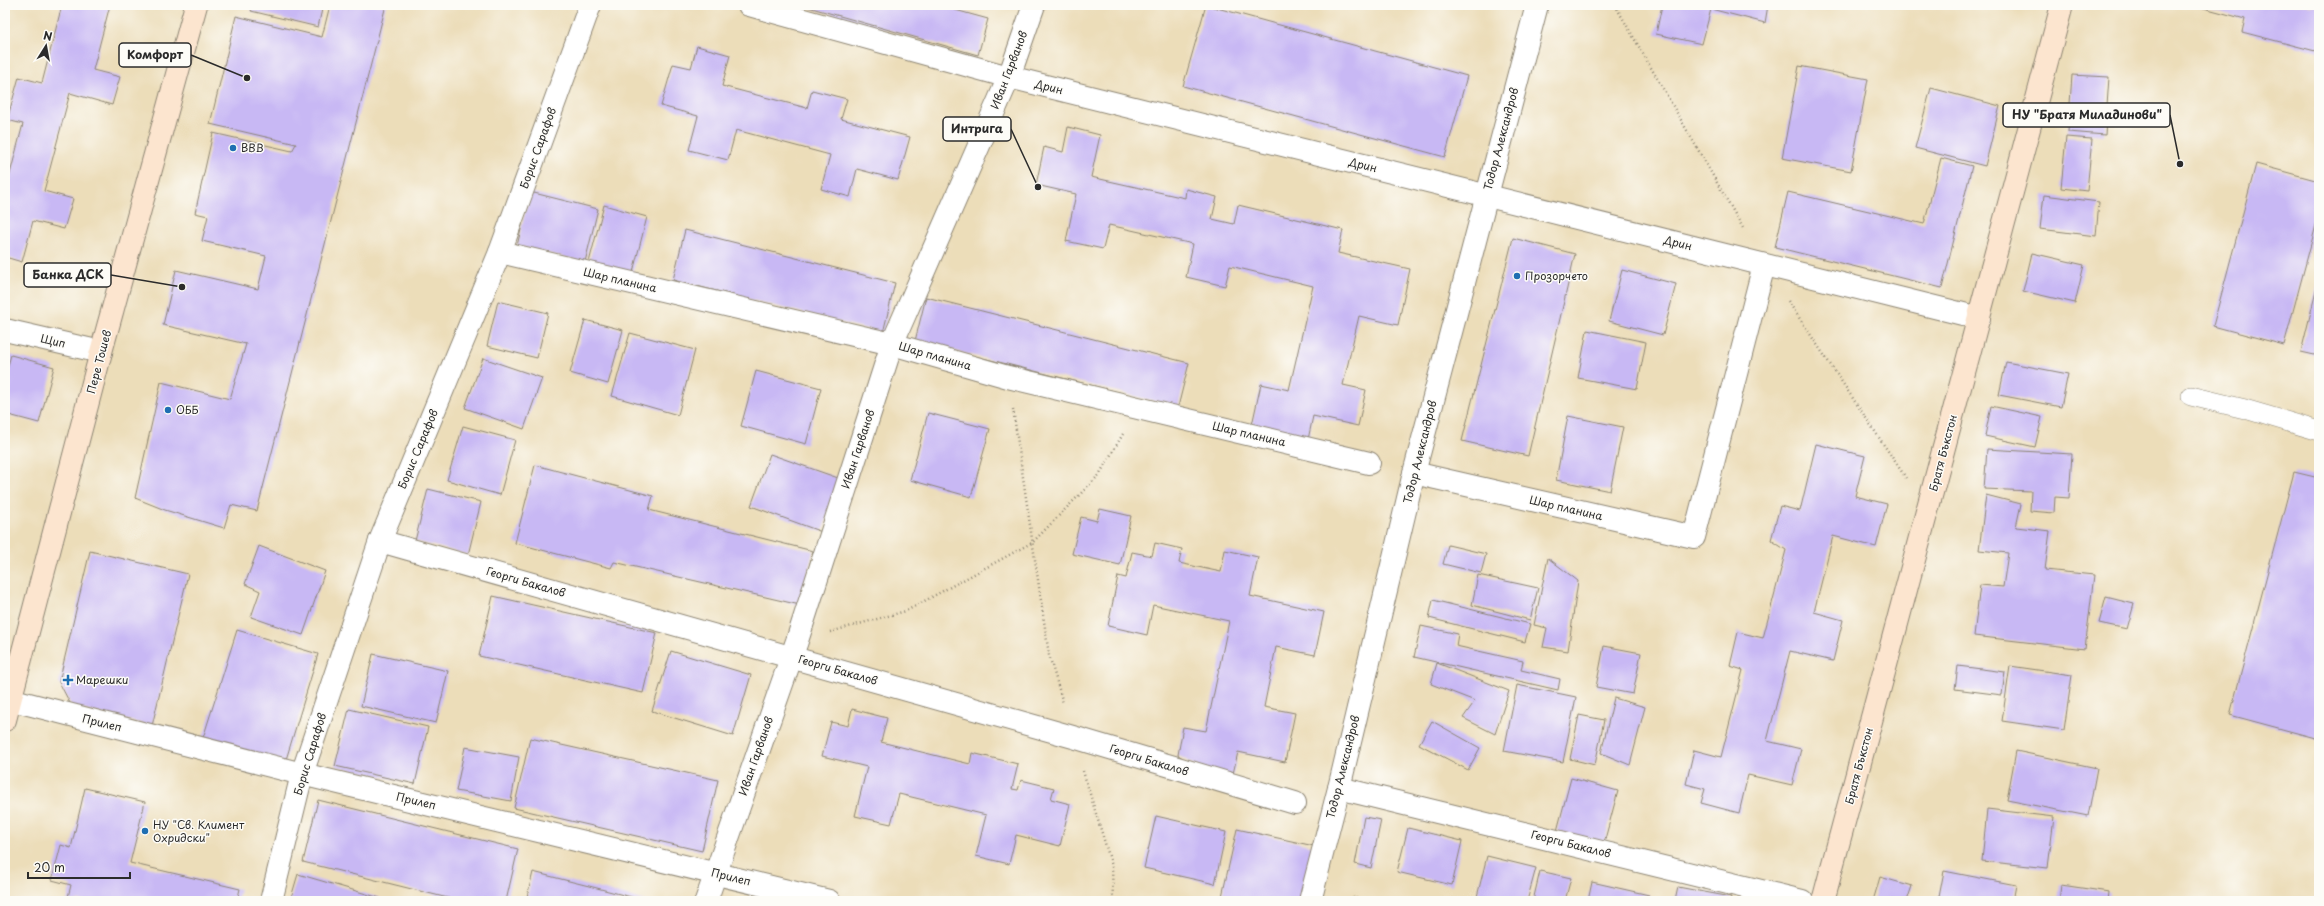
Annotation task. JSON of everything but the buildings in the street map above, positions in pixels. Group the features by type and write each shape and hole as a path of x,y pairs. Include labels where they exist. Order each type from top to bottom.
{"street":[{"name":"Пере Тошев","path":"7,706 101,352 196,5"},
{"name":"Борис Сарафов","path":"271,901 302,774 380,541 500,252 590,5"},
{"name":"Дрин","path":"749,5 1009,77 1979,318"},
{"name":"Иван Гарванов","path":"706,901 794,649 892,344 1009,77 1034,5"},
{"name":"Тодор Александров","path":"1310,901 1339,788 1414,473 1536,5"},
{"name":"Братя Бъкстон","path":"1823,901 2062,5"},
{"name":"Шар планина","path":"500,252 892,344 1008,376 1369,463"},
{"name":"Шар планина","path":"1414,473 1694,537 1764,265"},
{"name":"Щип","path":"5,330 101,352"},
{"name":"Георги Бакалов","path":"380,541 794,649 1073,737 1295,803"},
{"name":"Прилеп","path":"7,706 302,774 828,901"},
{"name":"Георги Бакалов","path":"1339,788 1802,901"}],"lane":[{"path":"2191,396 2245,408 2319,431"}],"path":[{"path":"1008,376 1049,655 1112,866 1113,901"},
{"path":"794,649 906,611 1033,542 1099,475 1139,408"}],"place":[{"name":"Комфорт","path":"247,78"},
{"name":"BBB","path":"233,148"},
{"name":"НУ \"Братя Миладинови\"","path":"2180,164"},
{"name":"Интрига","path":"1038,187"},
{"name":"Прозорчето","path":"1517,276"},
{"name":"Банка ДСК","path":"182,287"},
{"name":"ОББ","path":"168,410"},
{"name":"Марешки","path":"68,680"},
{"name":"НУ \"Св. Климент Охридски\"","path":"145,831"}]}
